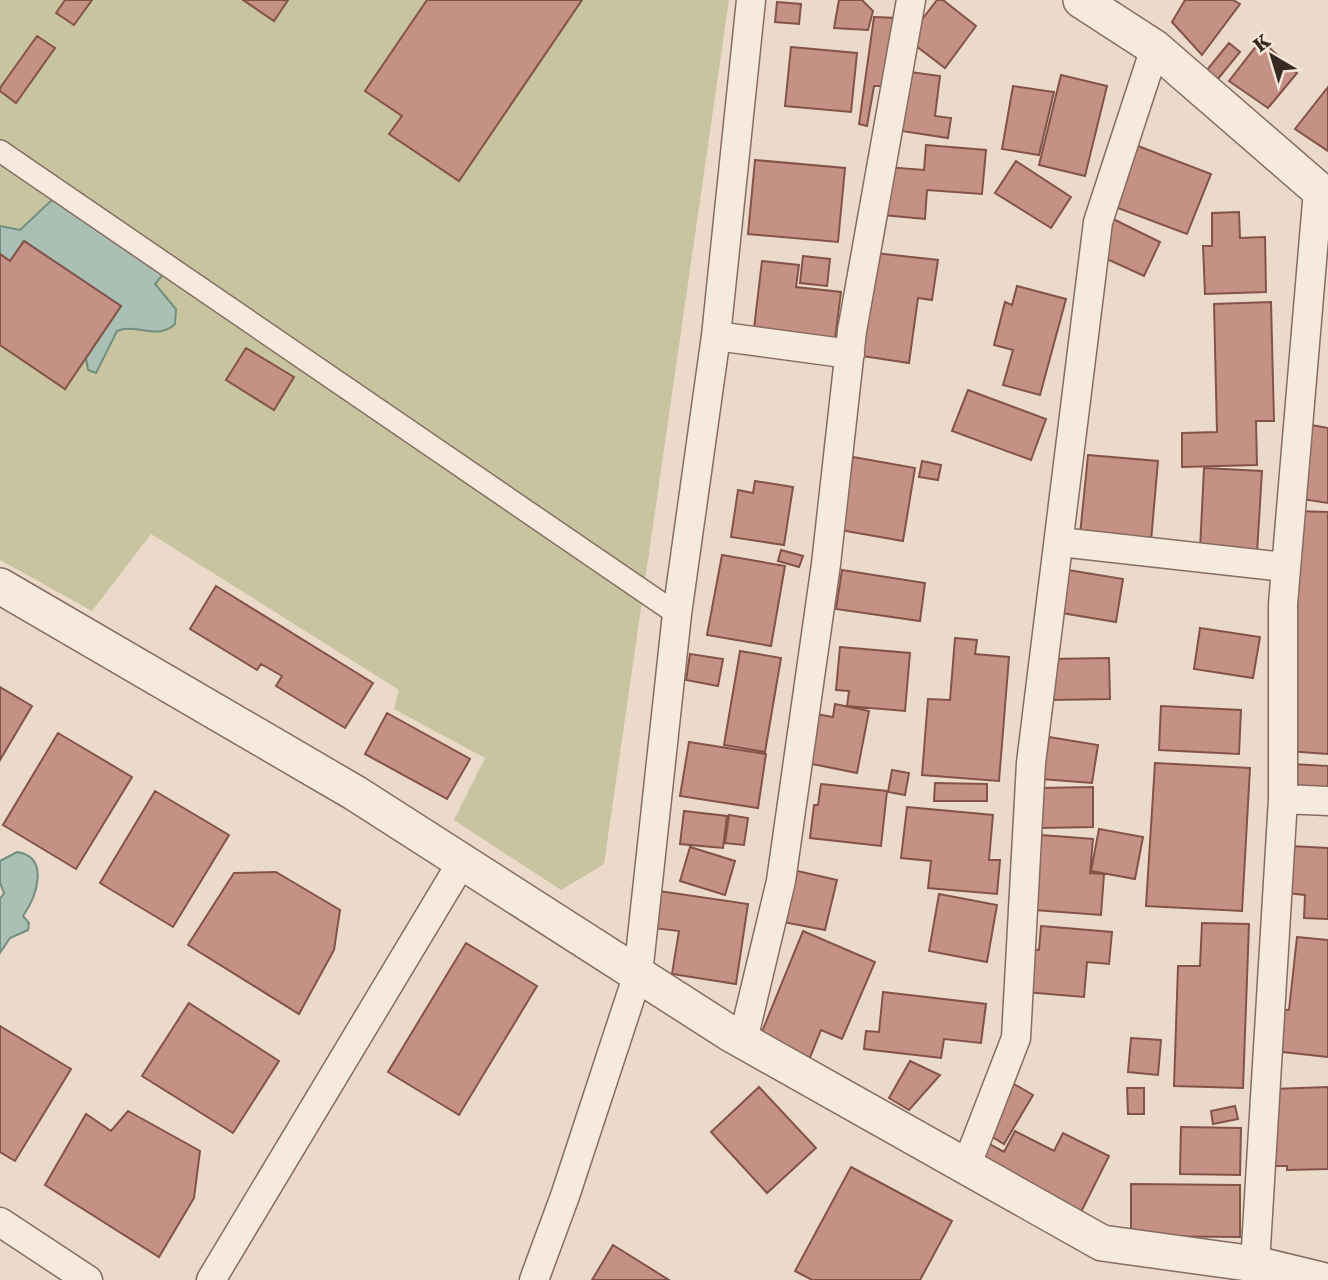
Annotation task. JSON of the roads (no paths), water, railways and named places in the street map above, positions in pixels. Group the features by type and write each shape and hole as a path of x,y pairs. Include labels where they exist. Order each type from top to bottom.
{"street":[{"path":"534,1280 565,1196 638,974 677,614 716,337 751,0"},
{"path":"743,1041 781,881 825,564 850,354 911,0"},
{"path":"1081,0 1155,48 1323,195 1283,604 1283,799 1255,1264"},
{"path":"966,1167 1016,1038 1031,763 1098,222 1155,48"},
{"path":"0,151 677,614"},
{"path":"716,337 850,354"},
{"path":"1060,542 1286,567"},
{"path":"0,586 355,793 743,1041 1102,1243 1255,1264 1321,1280"},
{"path":"1283,799 1328,801"},
{"path":"211,1280 462,862"},
{"path":"0,1223 84,1279"}]}
